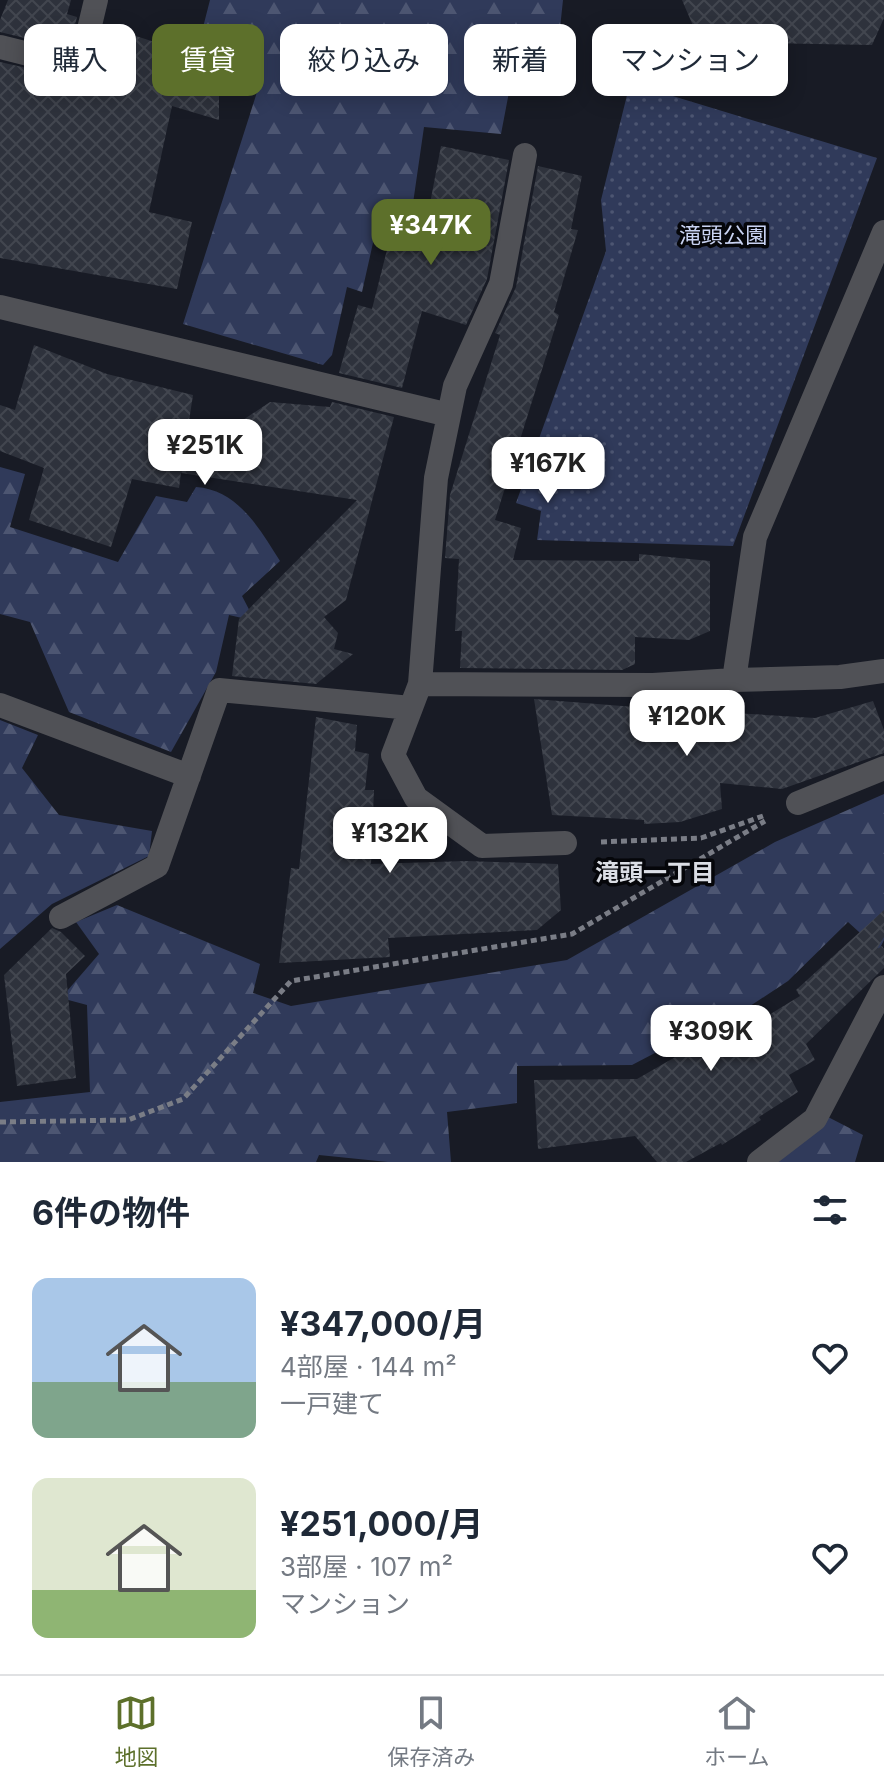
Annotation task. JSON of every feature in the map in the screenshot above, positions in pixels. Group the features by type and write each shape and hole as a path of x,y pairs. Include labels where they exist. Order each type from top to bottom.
{"street":[{"path":"0,47 80,67 96,0"},
{"path":"525,155 501,284 455,386 436,478 420,684 393,755 416,798 482,846 565,843"},
{"path":"734,680 755,537 884,232"},
{"path":"0,307 449,415"},
{"path":"420,684 653,685 840,677 884,671"},
{"path":"61,917 157,866 219,690 411,708"},
{"path":"0,705 189,776"},
{"path":"798,803 884,768"},
{"path":"759,1162 815,1119 884,987"}],"path":[{"path":"565,843 701,838 798,803"},
{"path":"0,1122 128,1120 183,1099 291,981 572,934 798,803"}],"green space":[{"path":"210,0 563,0 560,24 464,24 464,96 508,96 501,134 424,127 410,224 379,216 362,292 347,287 332,355 323,365 183,324 256,96 264,96 264,24 204,24"},
{"name":"滝頭公園","path":"627,96 673,96 877,158 733,546 537,540 541,511 516,503 606,251 601,200"},
{"path":"0,467 25,474 10,527 118,562 156,496 187,502 196,487 224,495 235,503 255,524 280,561 242,596 255,621 229,615 216,672 171,752 69,712 30,622 0,614"},
{"path":"0,720 38,735 22,768 59,815 152,831 149,856 52,904 0,949"},
{"path":"884,794 884,940 879,950 848,922 788,981 726,1022 716,1021 632,1065 517,1066 517,1103 447,1112 451,1162 388,1162 319,1155 316,1162 0,1162 0,1102 90,1092 87,1005 61,998 99,954 76,922 117,905 260,964 253,993 291,1006 567,960 775,842"},
{"path":"828,1117 863,1135 855,1162 775,1162"}],"building":[{"path":"8,0 71,0 67,14 77,17 75,24 24,24 24,38 0,32 0,20"},
{"path":"682,0 884,0 884,18 872,45 788,44 788,24 692,24"},
{"path":"136,36 152,41 152,96 219,96 219,120 172,106 149,212 192,222 177,289 0,258 0,62 24,67 24,96 136,96"},
{"path":"441,146 509,160 487,279 466,325 422,311 402,388 339,373 358,305 372,309 392,230 423,240"},
{"path":"538,166 582,176 571,229 578,230 554,312 559,315 495,520 521,528 513,560 639,561 639,554 710,561 710,631 689,640 635,637 635,664 622,670 460,668 462,631 455,631 459,559 445,558 450,495 500,335 495,333 516,287"},
{"path":"34,345 107,374 193,395 183,460 270,402 330,407 332,402 394,417 346,600 324,617 338,633 334,649 353,654 316,684 232,676 239,619 357,500 181,473 179,488 132,479 111,547 29,520 44,468 0,451 0,405 15,410"},
{"path":"534,699 635,707 635,720 734,730 734,713 815,718 873,701 884,730 884,753 782,789 720,783 722,809 680,822 644,824 644,820 552,815"},
{"path":"316,717 357,725 355,751 369,754 365,790 374,790 371,864 466,861 558,864 561,910 537,930 388,938 390,957 279,963 291,868 299,869"},
{"path":"884,910 884,937 877,949 882,946 884,949 884,968 806,1044 815,1060 789,1075 798,1092 759,1117 761,1120 722,1145 686,1162 657,1162 635,1136 538,1149 534,1080 637,1079 712,1036 718,1046 800,996 796,990"},
{"path":"52,928 61,932 85,956 66,974 76,1078 17,1086 4,975"}],"district":[{"name":"滝頭一丁目","path":"655,873"}]}
